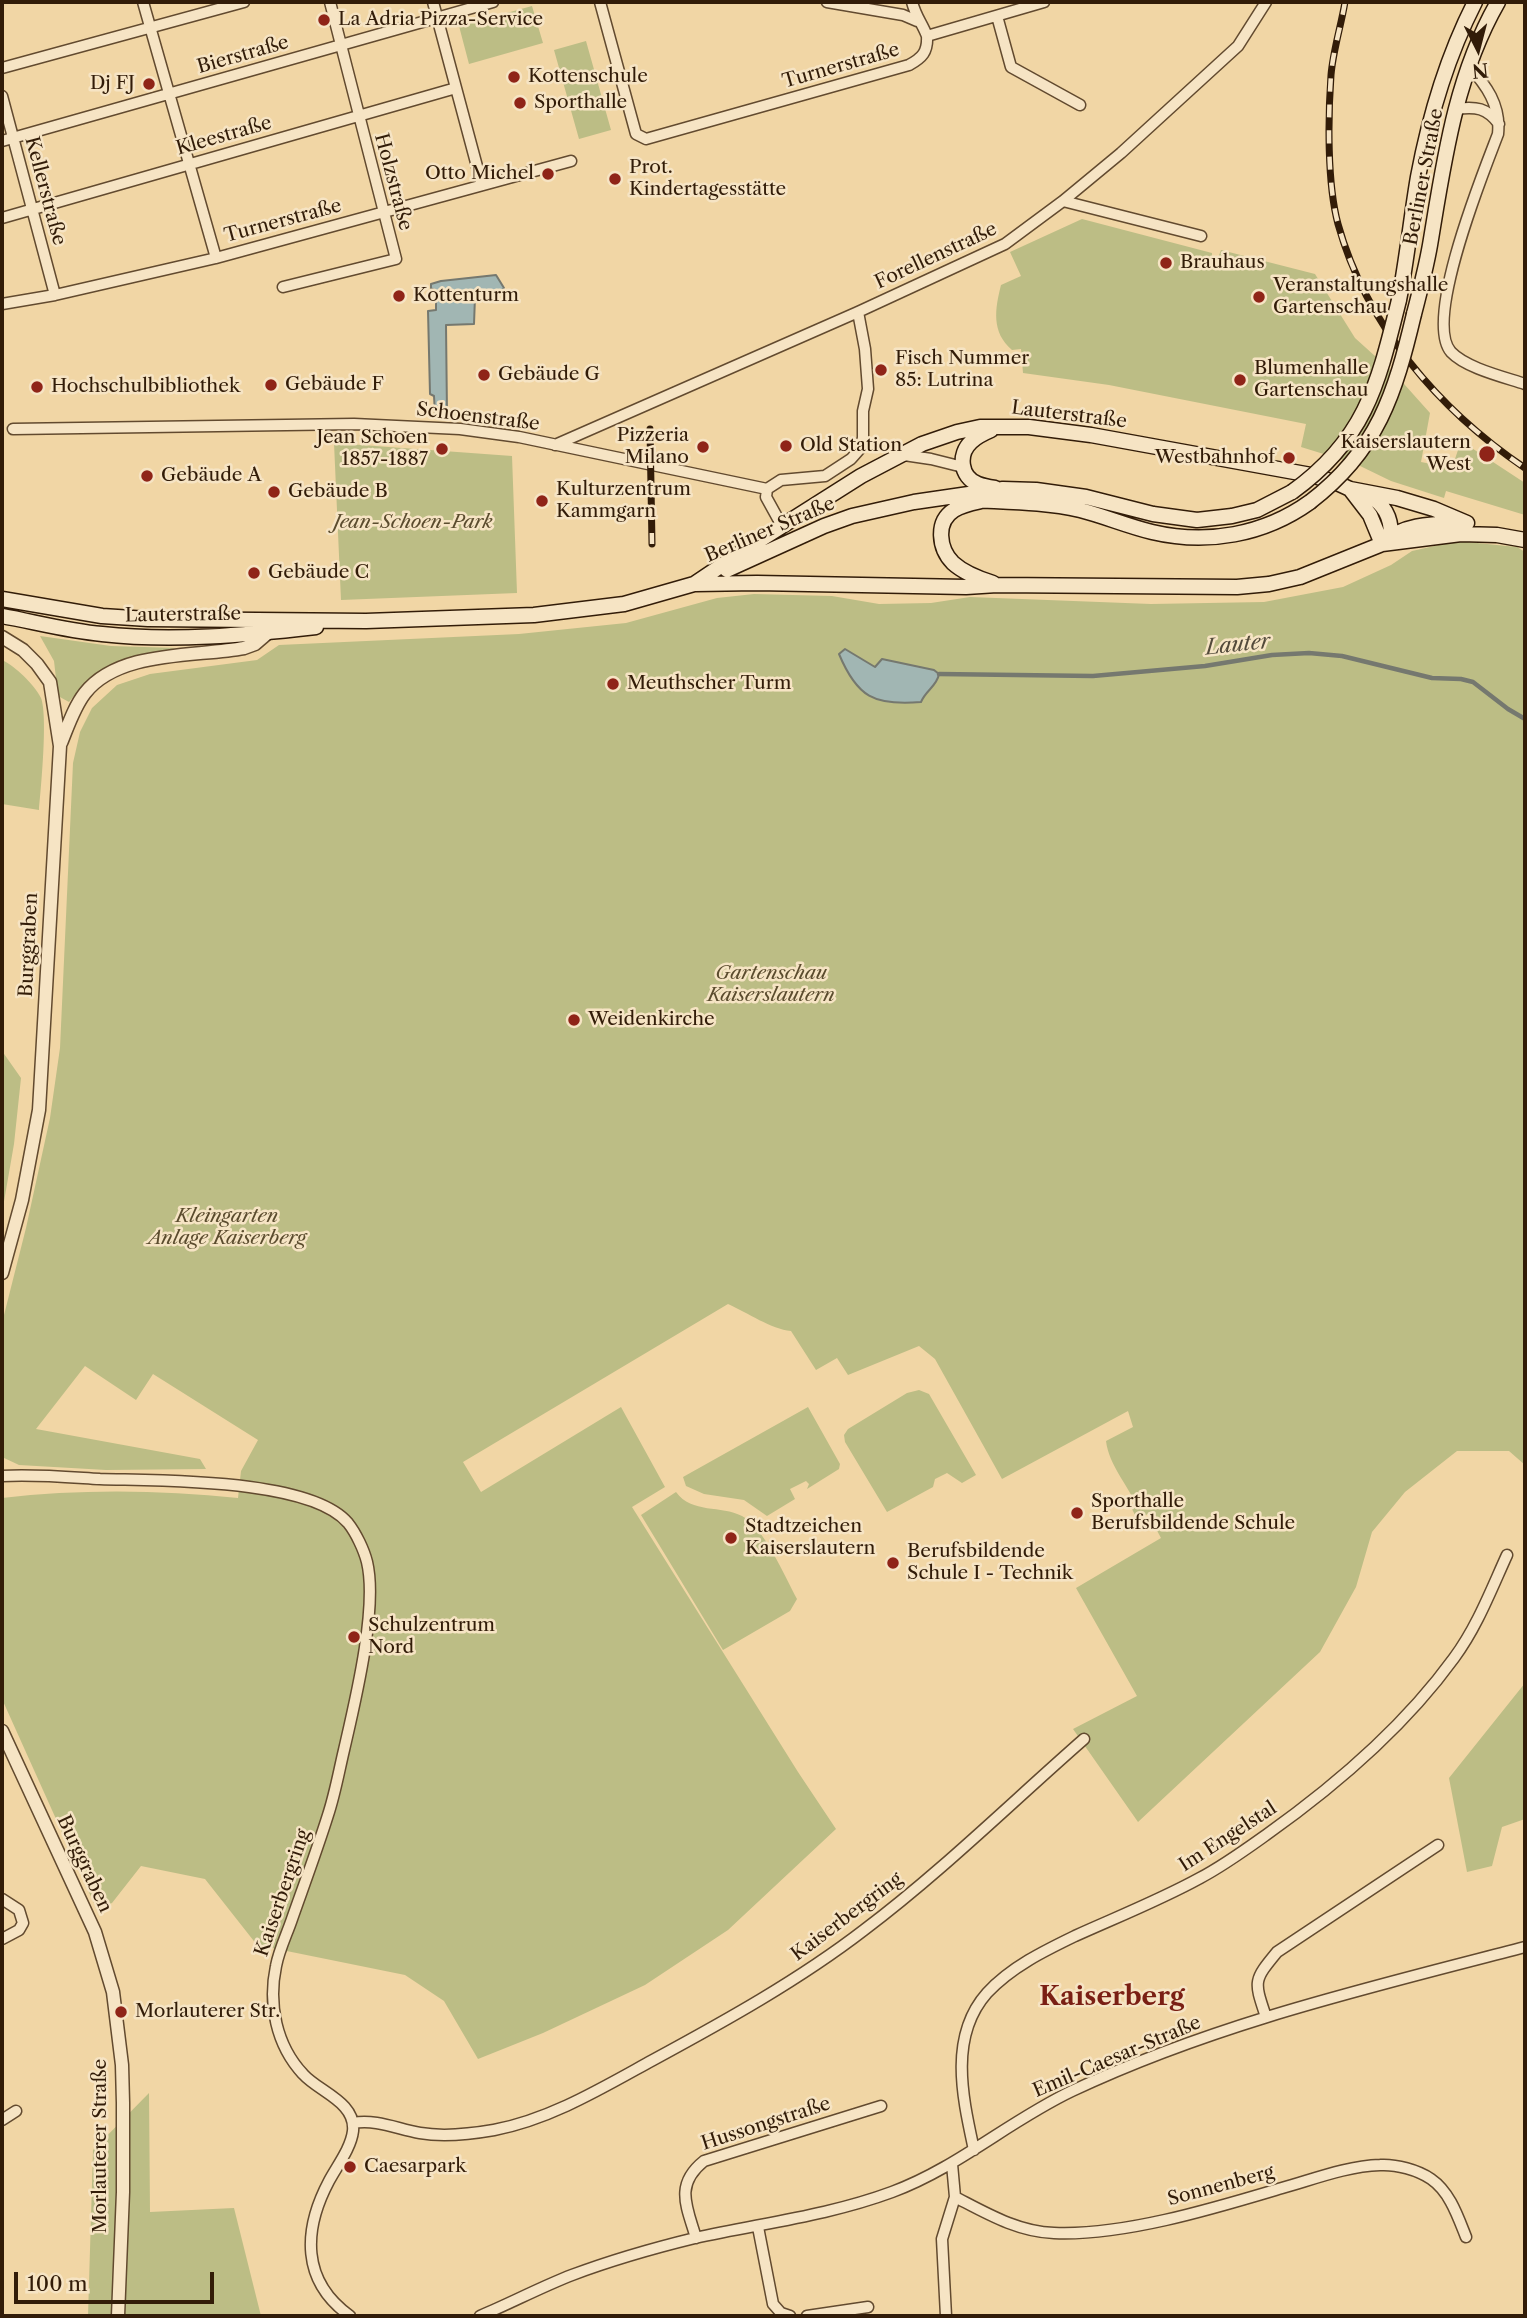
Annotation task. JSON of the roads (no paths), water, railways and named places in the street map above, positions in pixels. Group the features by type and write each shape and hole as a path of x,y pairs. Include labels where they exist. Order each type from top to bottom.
{"main road":[{"name":"Berliner Straße","path":"694,584 829,523 886,507 944,498 1003,489 1086,497 1153,514 1197,520 1257,510 1292,492 1325,466 1355,429 1376,385 1399,300 1410,244 1418,177 1429,131 1466,20 1475,2"},
{"name":"Berliner Straße","path":"944,498 1068,507 1152,532 1193,537 1227,536 1264,527 1287,517 1310,502 1355,460 1375,430 1393,391 1430,247 1439,180 1456,109 1468,65 1483,28 1498,2"},
{"name":"Lauterstraße","path":"694,584 861,476 901,455 957,432 997,426 1091,435 1311,475 1357,491 1385,508 1389,518 1386,540"},
{"path":"997,426 972,441 965,450 963,467 965,474 978,484 1003,489"},
{"path":"1357,491 1434,509 1467,523"},
{"path":"984,500 961,506 950,513 944,522 942,541 947,555 959,568 997,585"},
{"name":"Lauterstraße","path":"2,599 102,616 148,619 366,621 534,615 587,610 642,600 694,584 1252,586 1307,574 1386,540 1430,525 1467,523 1519,538"},
{"name":"Lauterstraße","path":"1386,540 1461,534 1519,538"},
{"name":"Lauterstraße","path":"2,616 100,634 162,637 269,632 366,621"}],"street":[{"path":"143,2 216,258"},
{"path":"2,68 244,2"},
{"name":"Holzstraße","path":"283,287 396,260 330,2"},
{"path":"433,2 482,185"},
{"name":"Bierstraße","path":"7,139 493,2"},
{"name":"Turnerstraße","path":"600,2 636,134 646,139 909,65 921,58 927,47 927,36"},
{"path":"827,2 903,15 917,21 927,36 1044,2"},
{"path":"912,2 917,21"},
{"name":"Forellenstraße","path":"555,445 982,256 1024,231 1121,153 1238,46 1266,2"},
{"path":"997,16 1011,67 1080,105"},
{"path":"1468,65 1480,78 1497,107 1499,124 1498,134 1461,235 1444,316 1444,332 1449,350 1462,361 1525,384"},
{"name":"Kleestraße","path":"2,218 456,88"},
{"name":"Kellerstraße","path":"2,96 7,139 33,209 55,295"},
{"path":"1456,109 1479,108 1490,113 1499,124"},
{"name":"Turnerstraße","path":"2,304 55,295 216,258 571,161"},
{"path":"1063,201 1201,236"},
{"path":"782,526 766,497 767,489 781,480 825,476 851,459 859,450 863,438 863,411 868,389 865,349 858,312"},
{"name":"Schoenstraße","path":"13,429 354,424 460,429 555,445 767,489"},
{"path":"901,455 913,455 963,467"},
{"path":"60,746 85,692 109,673 144,660 244,648 255,644 269,632"},
{"name":"Burggraben","path":"2,637 23,650 50,682 60,746 39,1110 22,1200 2,1273"},
{"name":"Kaiserbergring","path":"3,1476 201,1482 269,1490 302,1497 328,1507 348,1523 359,1542 367,1563 369,1608 354,1707 329,1812 276,1965 273,2009 282,2045 293,2061 304,2076 350,2113 353,2123 381,2123 421,2133 460,2134 494,2130 527,2122 605,2086 707,2031 833,1954 867,1929 961,1849 1084,1739"},
{"name":"Im Engelstal","path":"974,2150 961,2077 962,2043 972,2018 986,1995 1007,1975 1039,1953 1200,1878 1237,1855 1308,1803 1392,1729 1428,1692 1455,1656 1479,1616 1507,1555"},
{"name":"Burggraben","path":"2,1731 95,1933 113,1992 117,2018"},
{"path":"1266,2017 1256,1983 1277,1952 1438,1845"},
{"path":"2,1899 19,1910 23,1923 19,1930 2,1939"},
{"name":"Emil-Caesar-Straße","path":"758,2227 819,2215 913,2183 952,2164 1016,2122 1072,2091 1170,2050 1266,2017 1525,1947"},
{"name":"Morlauterer Straße","path":"117,2018 123,2103 118,2316"},
{"name":"Hussongstraße","path":"696,2238 685,2197 685,2183 692,2170 704,2161 881,2106"},
{"path":"2,2120 16,2111"},
{"path":"350,2316 326,2294 316,2273 310,2247 313,2219 327,2185 351,2141 353,2123"},
{"path":"946,2316 942,2239 955,2197 952,2164"},
{"name":"Sonnenberg","path":"955,2197 1012,2225 1053,2233 1086,2231 1152,2223 1333,2174 1381,2164 1402,2167 1431,2179 1450,2199 1466,2237"},
{"path":"480,2316 572,2275 696,2238 758,2227 773,2304 781,2314 790,2316"},
{"path":"807,2316 868,2307"}],"waterway":[{"name":"Lauter","path":"939,674 1093,676 1309,653 1342,656 1432,678 1473,682 1525,719"}],"railway":[{"path":"1345,2 1331,75 1329,150 1334,208 1351,261 1367,297 1387,330 1435,392 1463,420 1525,468"},
{"path":"650,429 652,544"}],"place":[{"name":"La Adria Pizza-Service","path":"324,20"},
{"name":"Kottenschule","path":"514,77"},
{"name":"Dj FJ","path":"149,84"},
{"name":"Sporthalle","path":"520,103"},
{"name":"Otto Michel","path":"548,174"},
{"name":"Prot. Kindertagesstätte","path":"615,179"},
{"name":"Brauhaus","path":"1166,263"},
{"name":"Kottenturm","path":"399,296"},
{"name":"Veranstaltungshalle Gartenschau","path":"1259,297"},
{"name":"Fisch Nummer 85: Lutrina","path":"881,370"},
{"name":"Gebäude G","path":"484,375"},
{"name":"Blumenhalle Gartenschau","path":"1240,380"},
{"name":"Gebäude F","path":"271,385"},
{"name":"Hochschulbibliothek","path":"37,387"},
{"name":"Old Station","path":"786,446"},
{"name":"Pizzeria Milano","path":"703,447"},
{"name":"Jean Schoen 1857-1887","path":"442,449"},
{"name":"Kaiserslautern West","path":"1487,454"},
{"name":"Westbahnhof","path":"1289,458"},
{"name":"Gebäude A","path":"147,476"},
{"name":"Gebäude B","path":"274,492"},
{"name":"Kulturzentrum Kammgarn","path":"542,501"},
{"name":"Gebäude C","path":"254,573"},
{"name":"Meuthscher Turm","path":"613,684"},
{"name":"Weidenkirche","path":"574,1020"},
{"name":"Sporthalle Berufsbildende Schule","path":"1077,1513"},
{"name":"Stadtzeichen Kaiserslautern","path":"731,1538"},
{"name":"Berufsbildende Schule I - Technik","path":"893,1563"},
{"name":"Schulzentrum Nord","path":"354,1637"},
{"name":"Morlauterer Str.","path":"121,2012"},
{"name":"Caesarpark","path":"350,2167"}],"district":[{"name":"Kaiserberg","path":"1112,1997"}],"park label":[{"name":"Jean-Schoen-Park","path":"413,523"},
{"name":"Gartenschau Kaiserslautern","path":"771,985"},
{"name":"Kleingarten Anlage Kaiserberg","path":"227,1228"}]}
